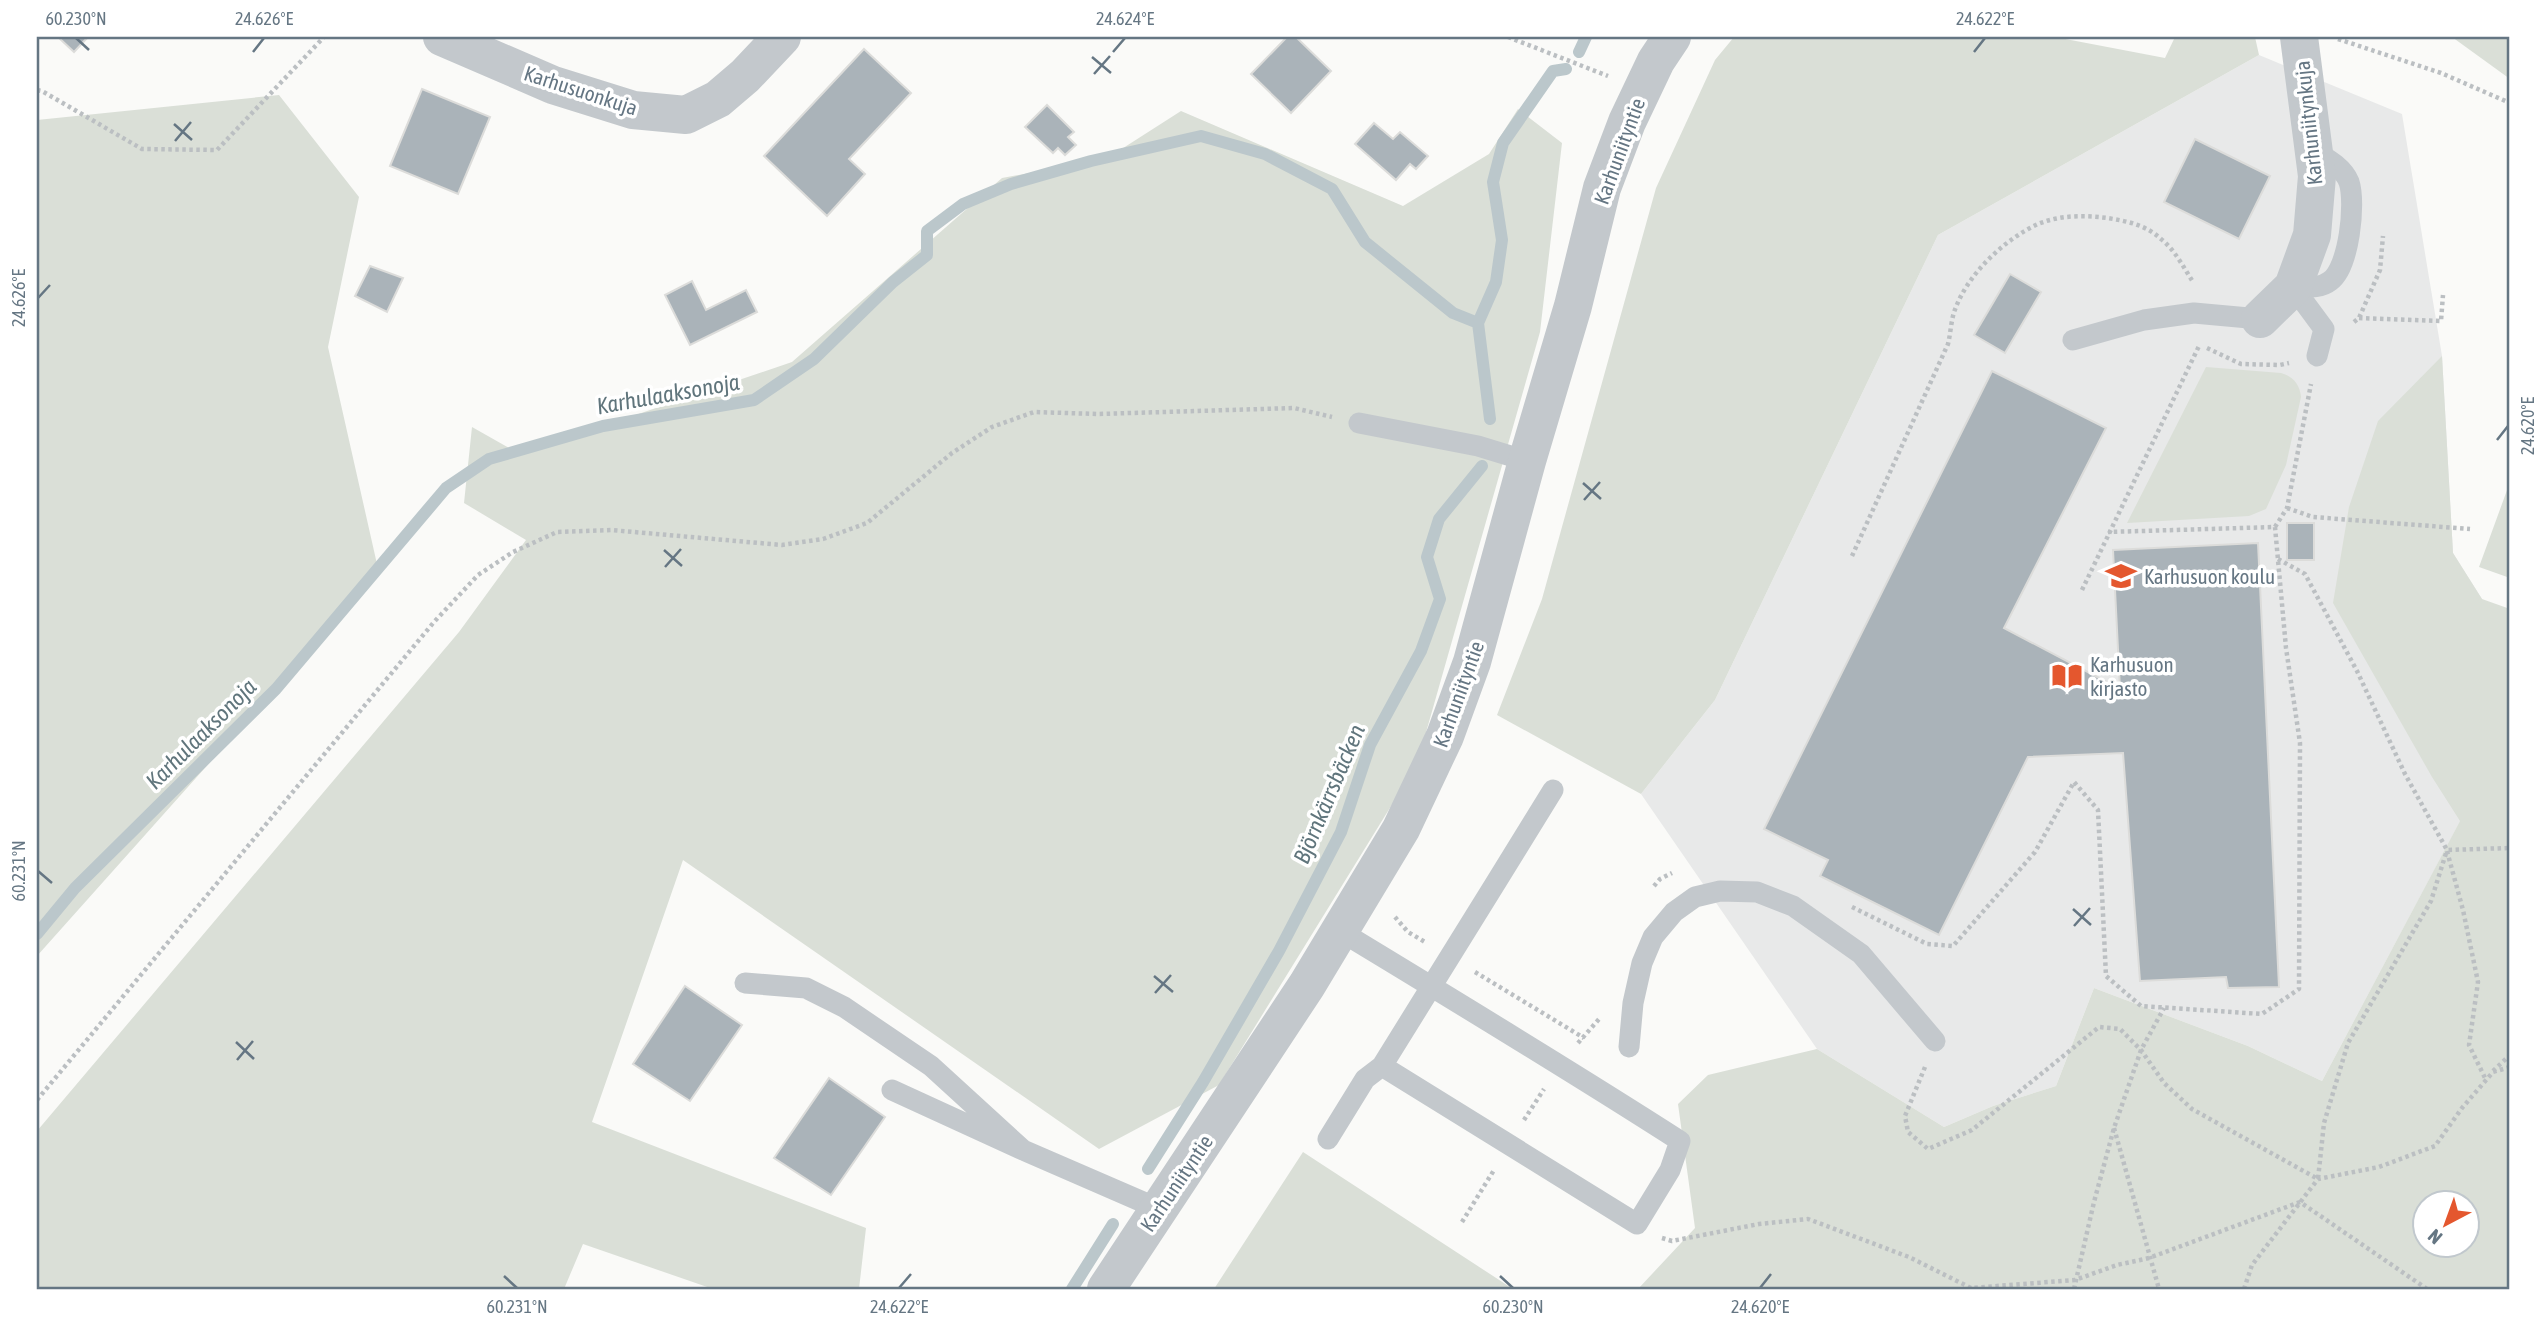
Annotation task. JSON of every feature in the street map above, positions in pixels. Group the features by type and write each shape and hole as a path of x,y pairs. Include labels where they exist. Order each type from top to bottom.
{"street":[{"name":"Karhusuonkuja","path":"442,37 566,89 633,110 686,115 718,99 745,76 782,37"},
{"name":"Karhuniityntie","path":"1106,1289 1307,985 1401,829 1445,736 1472,662 1573,306 1602,188 1642,89 1672,37"},
{"name":"Karhuniitynkuja","path":"2260,319 2293,287 2312,235 2317,176 2299,37"}],"lane":[{"path":"2293,287 2324,329 2317,356"},
{"path":"2073,340 2144,320 2194,313 2260,319"},
{"path":"1359,423 1478,446 1527,461"},
{"path":"1328,1139 1366,1079 1382,1066 1553,790"},
{"path":"1629,1046 1633,1003 1642,963 1653,937 1674,912 1695,897 1720,891 1757,892 1793,906 1861,954 1935,1041"},
{"path":"1340,931 1680,1141 1670,1170 1637,1224 1382,1066"},
{"path":"745,983 806,988 844,1007 931,1066 1023,1150"},
{"path":"892,1090 1159,1209"}],"path":[{"path":"37,90 142,149 217,150 324,37"},
{"path":"1508,37 1642,89"},
{"path":"2330,37 2441,73 2510,103"},
{"path":"1852,556 1948,344 1955,307 1972,278 2011,241 2038,225 2060,218 2085,215 2137,223 2162,239 2193,284"},
{"path":"2359,318 2441,321 2443,295"},
{"path":"2082,590 2199,346"},
{"path":"2035,852 2074,782 2098,810 2106,976 2141,1006 2262,1014 2299,989 2300,743 2286,648 2275,527 2287,508 2317,356"},
{"path":"37,1100 434,622 478,575 513,552 558,531 611,530 782,545 823,540 867,523 952,453 992,427 1034,412 1098,414 1294,408 1359,423"},
{"path":"2287,508 2314,517 2470,529"},
{"path":"2108,532 2275,527"},
{"path":"2278,559 2305,574 2357,671 2405,774 2446,850 2463,909 2478,982 2469,1045 2486,1080"},
{"path":"2446,850 2510,848"},
{"path":"2244,1289 2252,1265 2318,1179 2324,1123 2348,1043 2431,901 2446,850"},
{"path":"2074,1289 2114,1128 2141,1051 2164,1007"},
{"path":"1935,1041 1905,1116 1908,1132 1928,1149 1972,1130 2099,1027 2120,1029 2141,1051 2164,1083 2192,1109 2318,1179 2379,1167 2435,1146 2486,1080 2510,1055"},
{"path":"2493,1072 2510,1067"},
{"path":"2114,1128 2159,1289"},
{"path":"1637,1224 1660,1238 1672,1241 1759,1224 1808,1219 1909,1256 1971,1288 2075,1280 2117,1265 2149,1258 2300,1202"},
{"path":"2300,1202 2427,1289"}],"shaded area":[{"path":"1734,37 2055,37 2165,58 2175,37 2255,37 2259,55 1938,235 1715,700 1641,794 1497,715 1542,599 1656,188 1715,60"},
{"path":"2452,37 2510,37 2510,79"},
{"name":"Karhusuon koulu","path":"2259,55 2402,114 2442,356 2453,553 2482,599 2505,737 2322,1081 2248,1046 2094,988 2056,1086 1993,1106 1944,1127 1817,1049 1641,794 1715,700 1938,235"},
{"path":"279,95 359,197 328,347 379,573 37,956 37,120"},
{"path":"1518,109 1562,143 1540,332 1417,764 1219,1085 1099,1149 683,860 592,1122 866,1228 859,1289 713,1289 583,1244 564,1289 37,1289 37,1131 459,632 526,540 464,503 472,427 520,454 792,362 1002,178 1106,159 1181,111 1403,206 1489,154"},
{"path":"2442,356 2453,553 2482,599 2510,609 2510,1289 1638,1289 1695,1228 1678,1104 1708,1075 1817,1049 1944,1127 1993,1106 2056,1086 2094,988 2248,1046 2322,1081 2460,821 2333,603 2349,507 2378,421"},
{"path":"2206,367 2281,373 2292,379 2299,389 2301,397 2286,465 2266,509 2249,516 2127,523"},
{"path":"2510,482 2510,578 2479,567"},
{"path":"1303,1152 1513,1289 1214,1289"}],"building":[{"path":"58,37 88,37 74,52"},
{"path":"1287,37 1296,37 1331,71 1291,113 1251,74"},
{"path":"864,49 911,93 849,159 865,174 827,216 764,156"},
{"path":"422,89 490,117 458,194 390,166"},
{"path":"1047,105 1074,132 1068,137 1076,145 1065,155 1058,148 1053,153 1025,127"},
{"path":"1374,123 1393,139 1400,132 1428,156 1416,169 1410,164 1396,180 1355,144"},
{"path":"2195,139 2270,176 2239,239 2164,202"},
{"path":"370,266 403,278 387,312 355,296"},
{"path":"2010,274 2041,292 2005,353 1974,335"},
{"path":"692,281 706,310 746,290 757,312 690,345 665,295"},
{"path":"1992,371 2106,428 2004,628 2120,689 2113,550 2258,543 2279,987 2228,988 2226,977 2140,981 2123,753 2028,757 1939,935 1820,876 1828,860 1764,829"},
{"path":"2287,523 2314,523 2314,560 2287,560"},
{"path":"685,986 742,1025 690,1101 633,1064"},
{"path":"829,1078 885,1117 831,1195 774,1158"}],"waterway":[{"name":"Björnkärrsbäcken","path":"1579,52 1586,37"},
{"name":"Björnkärrsbäcken","path":"1490,419 1478,323 1496,282 1502,240 1493,182 1503,143 1553,71 1566,69"},
{"name":"Karhulaaksonoja","path":"37,934 75,888 276,689 446,488 489,459 603,426 754,400 814,359 893,282 927,255 927,231 963,204 1011,184 1091,161 1201,136 1265,154 1332,189 1365,242 1453,313 1478,323"},
{"name":"Björnkärrsbäcken","path":"1148,1169 1203,1082 1279,951 1341,832 1370,745 1421,651 1440,599 1427,557 1439,519 1482,466"},
{"name":"Björnkärrsbäcken","path":"1072,1289 1113,1224"}],"place":[{"name":"Karhusuon koulu","path":"2121,576"},
{"name":"Karhusuon kirjasto","path":"2067,676"}]}
